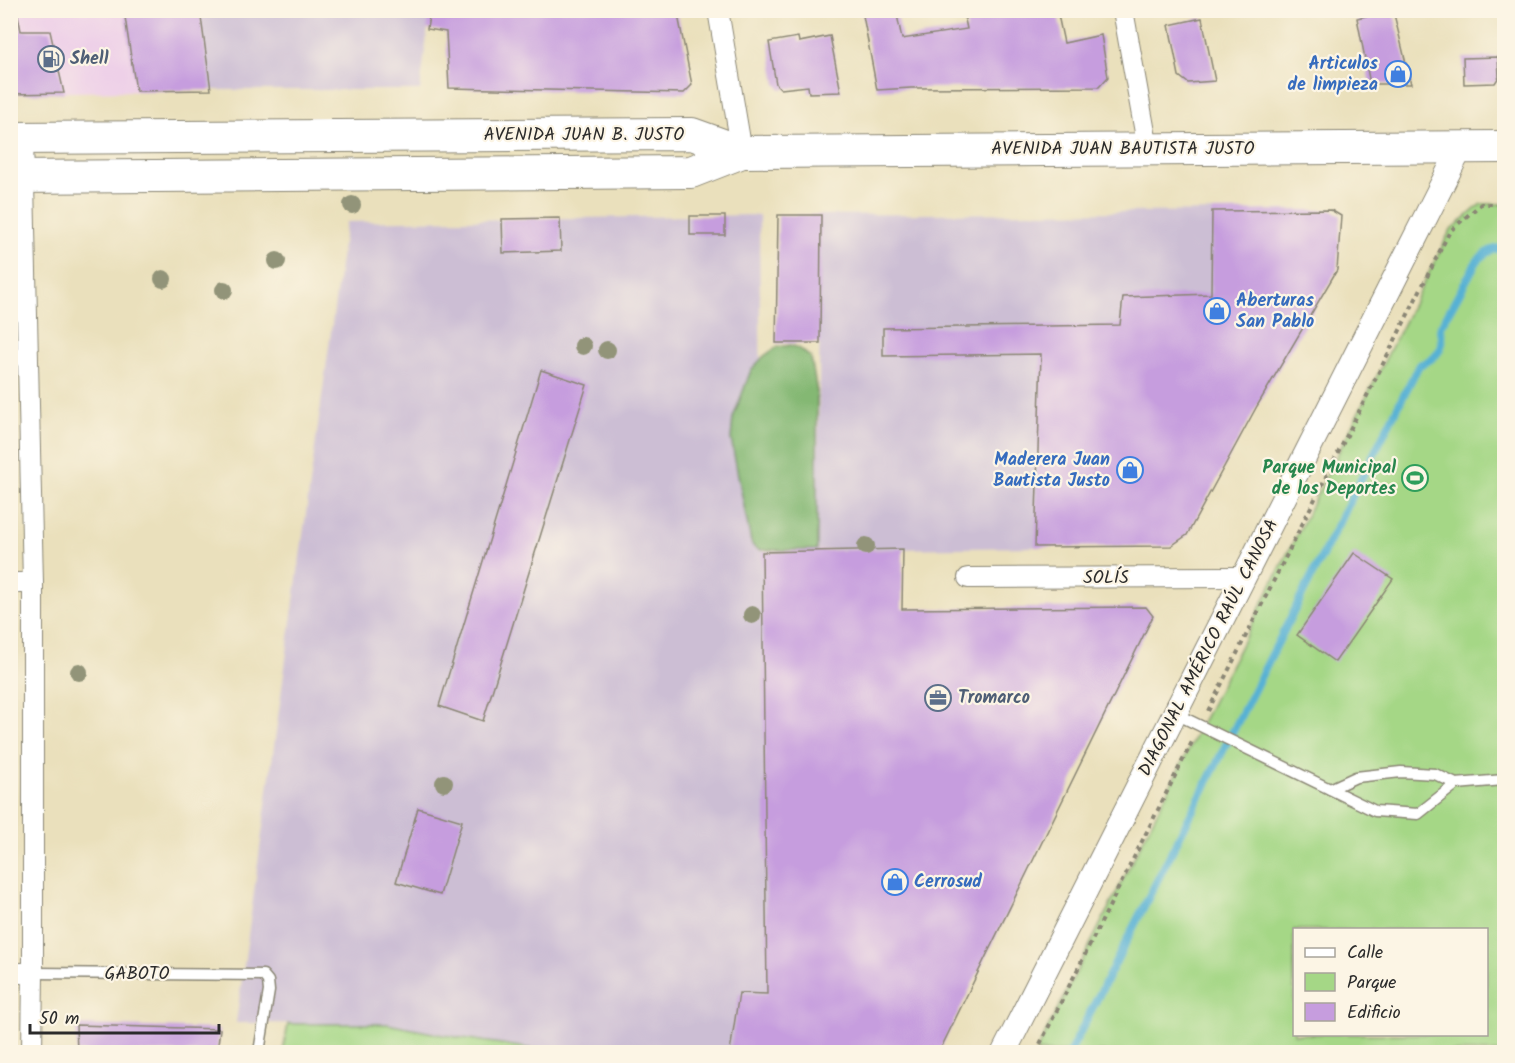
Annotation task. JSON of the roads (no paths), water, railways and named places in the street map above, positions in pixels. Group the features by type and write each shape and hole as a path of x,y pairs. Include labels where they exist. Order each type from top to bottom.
{"main road":[{"name":"AVENIDA JUAN B. JUSTO","path":"17,138 692,135 742,152"},
{"name":"AVENIDA JUAN BAUTISTA JUSTO","path":"742,152 1504,147"},
{"name":"AVENIDA JUAN B. JUSTO","path":"17,177 691,172 742,152"}],"street":[{"path":"718,10 742,152"},
{"path":"1123,10 1148,149"},
{"path":"17,138 33,583 32,1053"},
{"name":"DIAGONAL AMÉRICO RAÚL CANOSA","path":"1004,1053 1461,147"},
{"name":"SOLÍS","path":"968,578 1244,577"},
{"path":"10,583 33,583"},
{"name":"GABOTO","path":"10,973 33,972"}],"lane":[{"path":"1176,714 1375,811 1418,814 1456,784"},
{"path":"1330,789 1356,777 1401,772 1435,774 1456,784 1504,780"},
{"name":"GABOTO","path":"33,972 263,975 268,981 269,991 260,1053"}],"waterway":[{"path":"1070,1052 1419,365 1435,356 1441,347 1440,328 1477,261 1490,251 1504,248"}],"place":[{"name":"Shell","path":"51,59"},
{"name":"Articulos de limpieza","path":"1398,74"},
{"name":"Aberturas San Pablo","path":"1217,311"},
{"name":"Maderera Juan Bautista Justo","path":"1130,470"},
{"name":"Parque Municipal de los Deportes","path":"1415,478"},
{"name":"Tromarco","path":"938,698"},
{"name":"Cerrosud","path":"895,882"}]}
